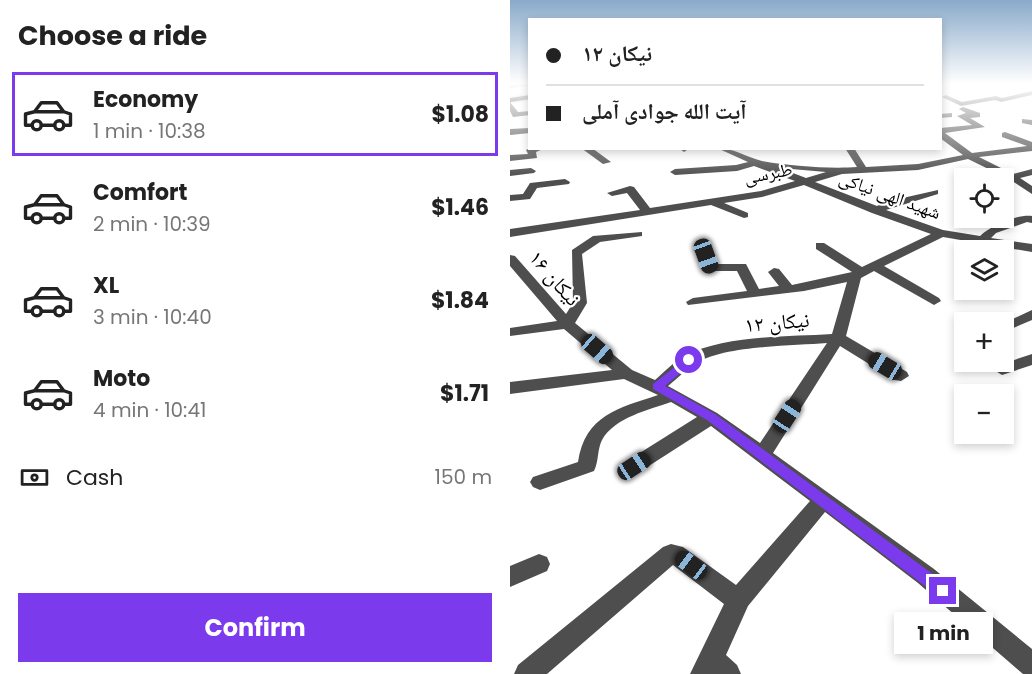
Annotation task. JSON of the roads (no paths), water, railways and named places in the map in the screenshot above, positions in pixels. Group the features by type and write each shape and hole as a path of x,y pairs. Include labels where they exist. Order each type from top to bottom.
{"street":[{"path":"970,115 961,116 981,127"},
{"path":"942,132 993,125"},
{"path":"510,132 528,130"},
{"path":"942,134 970,157 993,168"},
{"path":"1005,135 1032,147"},
{"name":"طبرسی","path":"510,233 762,194 841,171 862,168 918,167 1032,147"},
{"path":"510,158 534,156 531,150"},
{"path":"588,150 606,162"},
{"path":"725,150 754,163 841,171"},
{"path":"850,150 862,168"},
{"path":"775,158 792,166"},
{"path":"675,172 737,168 754,163"},
{"name":"شهید الهی نیاکی","path":"754,163 808,182 876,211 962,240"},
{"path":"510,173 531,171"},
{"path":"1014,176 1032,172"},
{"path":"1014,178 1032,191"},
{"path":"510,198 526,197 534,185 566,182"},
{"path":"612,193 630,189 647,212"},
{"path":"876,211 889,204 934,192"},
{"path":"710,201 744,215"},
{"path":"985,240 992,231 1028,218 1032,220"},
{"path":"693,302 788,290 859,274 876,267 898,252 941,233"},
{"path":"510,332 567,324 580,303 576,253 597,239 638,234"},
{"path":"702,243 711,268 741,267 755,294"},
{"path":"820,246 859,274"},
{"path":"1014,246 1032,248"},
{"name":"نیکان ۱۶","path":"511,259 567,324 626,374"},
{"path":"876,267 934,301"},
{"path":"774,273 788,290"},
{"path":"761,456 838,338 859,274"},
{"path":"1014,323 1032,314"},
{"name":"نیکان ۱۲","path":"540,482 587,466 587,448 604,422 665,391 689,360 716,351 744,345 838,338 901,376"},
{"path":"1014,366 1032,359"},
{"path":"510,388 626,374 665,391 711,417 926,576 1032,665"},
{"path":"634,466 711,417"},
{"path":"715,669 721,635 739,601 822,501"},
{"path":"527,674 671,554 675,554 739,601"},
{"path":"510,577 539,564"}]}
